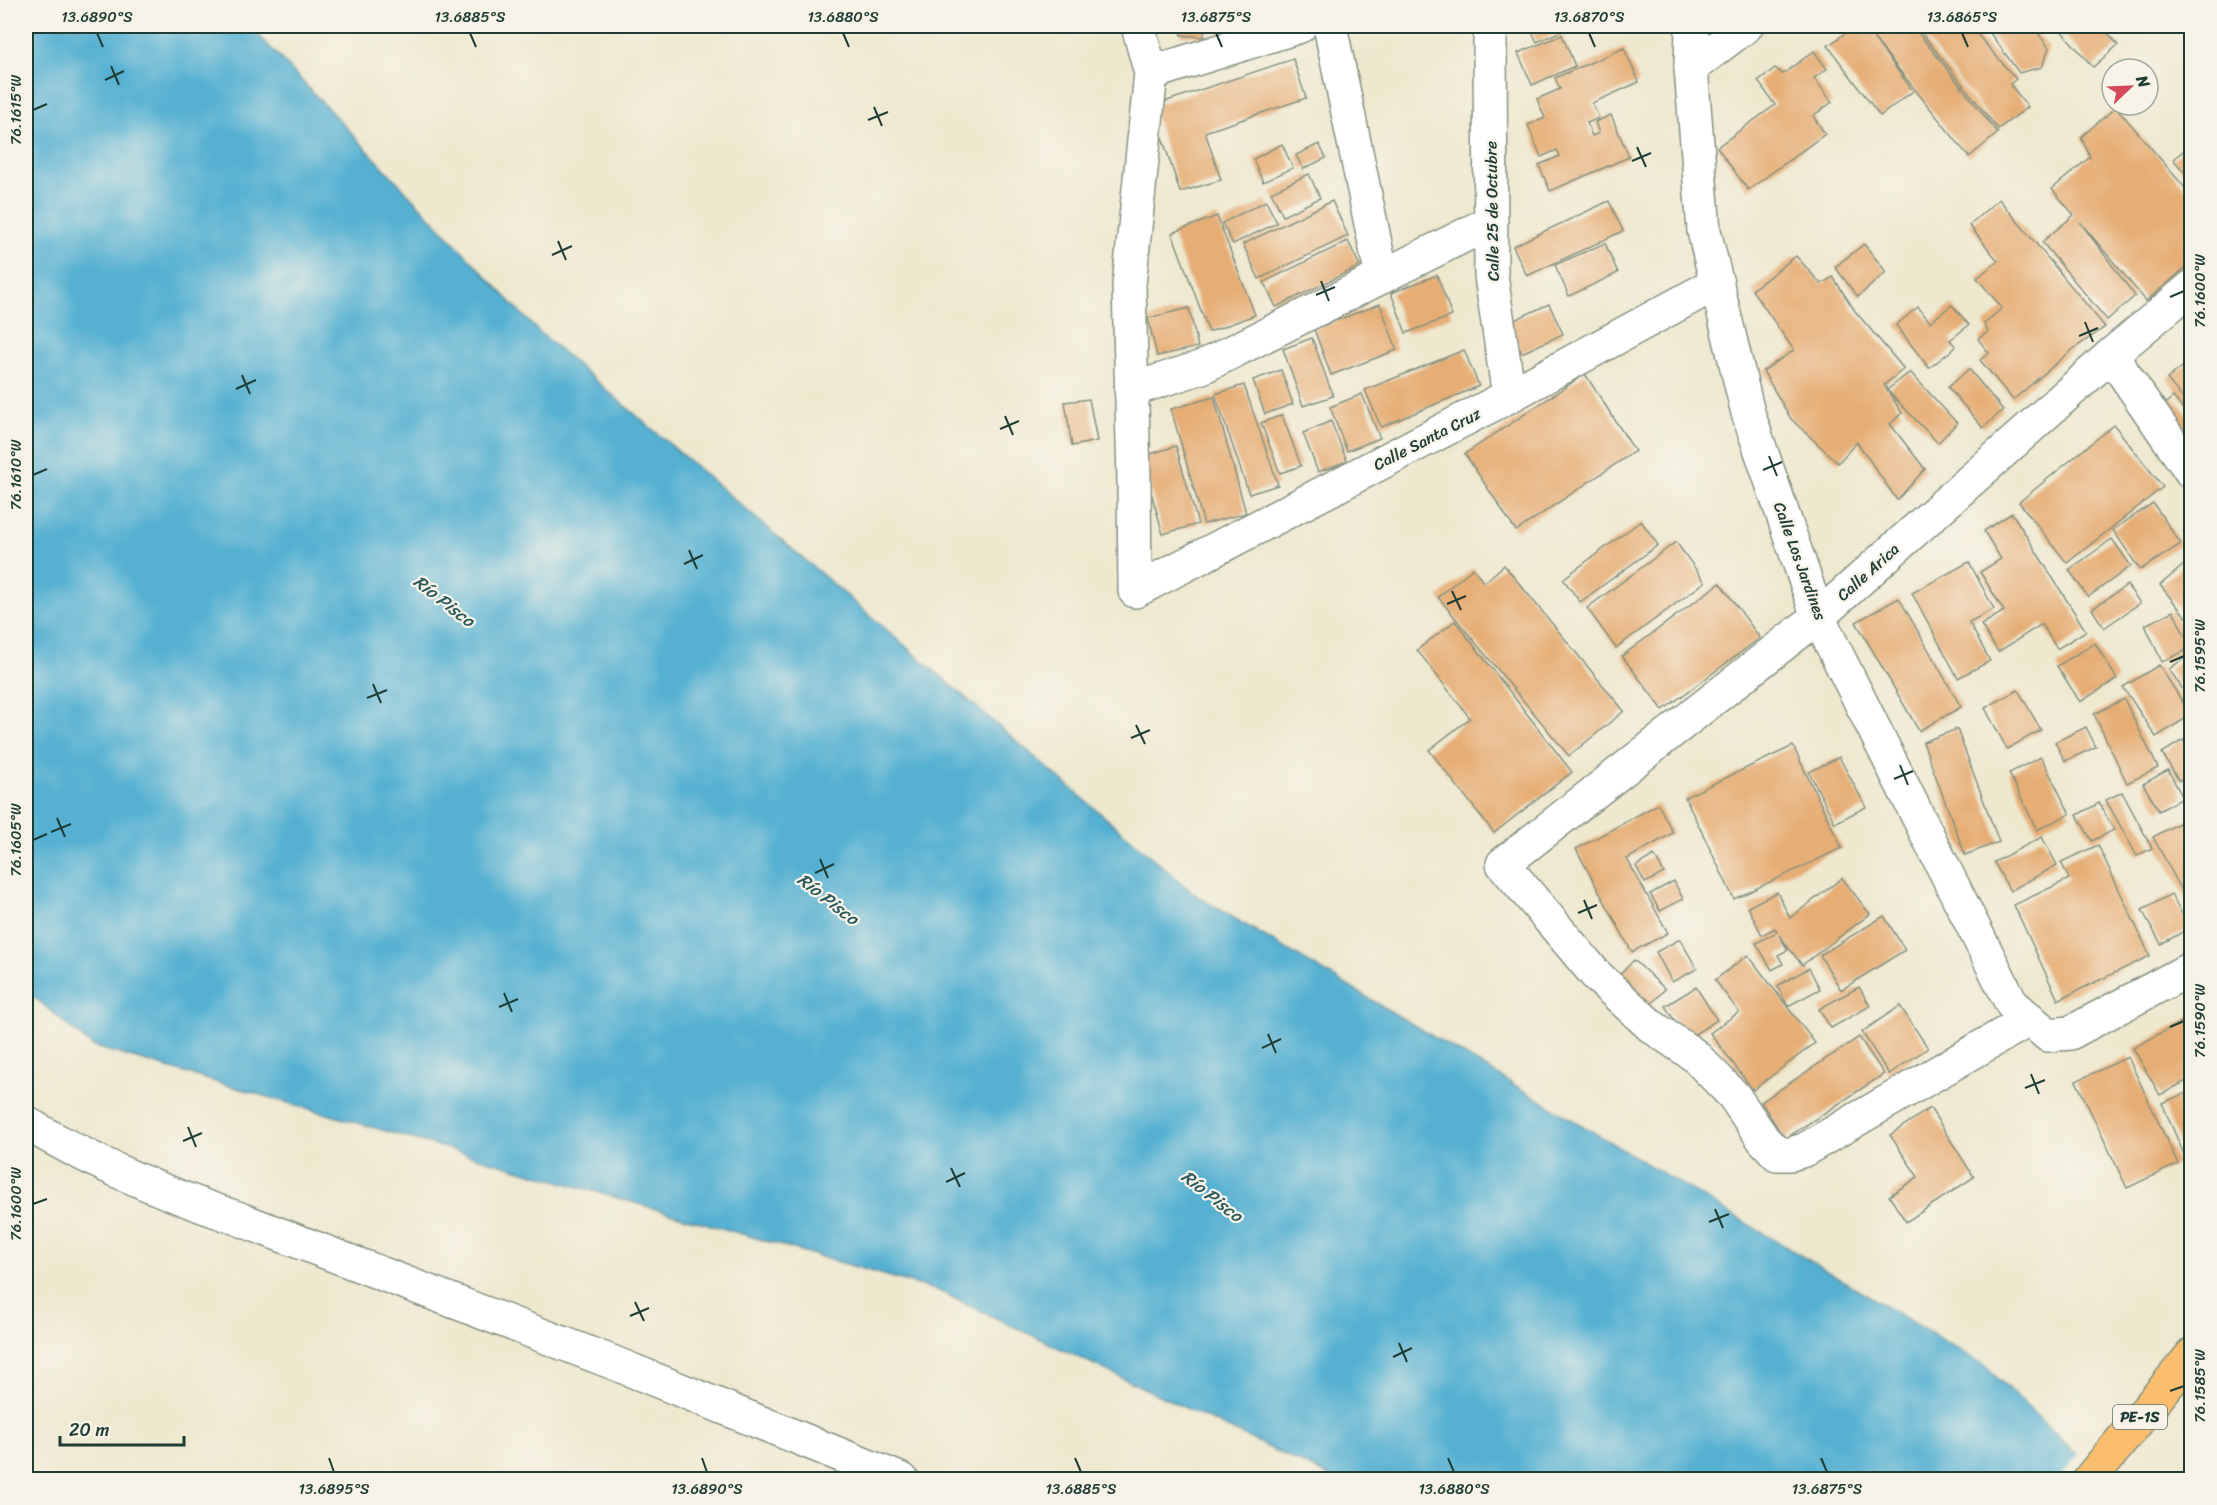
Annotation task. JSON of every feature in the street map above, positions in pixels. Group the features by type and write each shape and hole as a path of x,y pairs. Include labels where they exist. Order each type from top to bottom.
{"highway":[{"name":"PE-1S","path":"2089,1479 2192,1355"}],"street":[{"path":"1138,26 1152,73 1129,285 1131,390 1202,367 1491,222"},
{"path":"1152,73 1300,26"},
{"path":"1330,26 1382,277"},
{"name":"Calle 25 de Octubre","path":"1490,26 1491,276 1509,396"},
{"name":"Calle Los Jardines","path":"1692,26 1691,68 1704,231 1748,413 1818,617 2012,1004 2048,1035 2070,1033 2192,968"},
{"path":"1691,68 1746,26"},
{"name":"Calle Santa Cruz","path":"1131,390 1135,591 1509,396 1717,283"},
{"name":"Calle Arica","path":"2030,1019 1804,1150 1791,1154 1777,1154 1763,1139 1734,1096 1694,1055 1651,1026 1597,976 1503,864 1818,617 2111,355 2192,287"},
{"path":"2111,355 2192,472"},
{"path":"26,1123 123,1175 614,1363 902,1479"}],"water":[{"name":"Río Pisco","path":"26,26 250,26 539,332 1197,896 1983,1364 2102,1479 1335,1479 939,1291 92,1046 26,990"}],"pier":[{"path":"2079,1453 2104,1477 2105,1480 2058,1479"}],"building":[{"path":"1182,26 1205,26 1204,37 1181,35"},
{"path":"1529,26 1573,26 1537,42"},
{"path":"1855,26 1913,26 1998,133 1969,157 1872,36 1913,91 1880,116 1828,46"},
{"path":"1916,26 1970,26 2016,79 2010,84 2028,107 1998,129"},
{"path":"1985,26 2033,26 2049,48 2042,67 2019,73"},
{"path":"2057,26 2102,26 2118,45 2104,57 2100,57 2100,61 2093,67"},
{"path":"1562,35 1575,66 1532,85 1518,53"},
{"path":"1624,48 1639,82 1592,103 1599,118 1587,123 1592,136 1599,133 1595,122 1611,115 1629,157 1550,191 1539,165 1560,156 1557,150 1541,157 1528,125 1545,118 1537,99 1560,89 1555,78"},
{"path":"1814,51 1827,69 1814,78 1832,102 1813,116 1825,134 1748,190 1717,147 1775,105 1758,81 1775,68 1783,74"},
{"path":"1293,59 1306,98 1205,132 1221,180 1180,192 1152,106"},
{"path":"2104,117 2125,117 2192,196 2192,262 2146,301 2080,222 2135,296 2107,320 2042,242 2074,215 2052,189 2090,157 2081,137"},
{"path":"1282,144 1293,168 1263,182 1253,159"},
{"path":"1319,144 1326,158 1303,169 1296,155"},
{"path":"2192,144 2192,181 2173,159"},
{"path":"1309,174 1320,198 1283,216 1271,192"},
{"path":"1999,199 2105,327 2072,350 2013,400 1980,360 1989,353 1978,339 1988,332 1984,324 2002,308 1977,278 1998,261 1969,225"},
{"path":"1266,201 1277,223 1233,244 1222,223"},
{"path":"1332,201 1348,236 1259,279 1243,244"},
{"path":"1609,201 1623,231 1527,276 1513,246"},
{"path":"1217,216 1255,315 1209,332 1172,233"},
{"path":"1348,241 1360,266 1276,307 1264,282"},
{"path":"1605,243 1618,273 1569,296 1555,265"},
{"path":"1864,244 1886,272 1858,297 1835,267"},
{"path":"1796,256 1821,284 1833,277 1855,311 1904,369 1884,385 1902,413 1890,424 1925,469 1897,500 1857,442 1838,463 1791,419 1763,371 1794,350 1752,290"},
{"path":"1437,275 1452,316 1406,333 1391,293"},
{"path":"1380,304 1397,350 1331,375 1314,329"},
{"path":"1549,304 1563,334 1522,353 1508,323"},
{"path":"1952,305 1969,325 1950,340 1956,347 1929,368 1896,325 1918,307 1930,322"},
{"path":"1189,308 1198,347 1157,356 1148,318"},
{"path":"1312,338 1333,396 1303,406 1283,349"},
{"path":"1464,350 1479,386 1381,427 1365,390"},
{"path":"2192,359 2192,410 2167,379"},
{"path":"1969,369 2003,410 1983,428 1948,387"},
{"path":"1281,370 1293,404 1265,414 1253,380"},
{"path":"1910,372 1957,423 1938,443 1887,390"},
{"path":"1585,374 1635,451 1516,531 1465,454"},
{"path":"1244,385 1278,485 1249,494 1215,394"},
{"path":"1362,394 1380,438 1347,451 1330,407"},
{"path":"1214,397 1246,513 1204,524 1171,409"},
{"path":"2173,397 2192,420 2192,455 2156,411"},
{"path":"1089,399 1097,441 1072,446 1065,402"},
{"path":"1282,415 1301,466 1280,473 1261,423"},
{"path":"1331,421 1347,461 1318,472 1303,433"},
{"path":"2114,425 2163,487 2067,563 2019,502"},
{"path":"1176,446 1198,524 1163,534 1141,457"},
{"path":"2153,503 2181,544 2140,570 2113,530"},
{"path":"2012,513 2086,631 2057,649 2042,624 1998,652 1981,625 2004,611 1980,572 2001,559 1984,531"},
{"path":"1641,521 1658,545 1580,602 1563,579"},
{"path":"2112,539 2131,566 2088,597 2069,570"},
{"path":"1676,542 1705,582 1616,648 1587,608"},
{"path":"2192,558 2192,613 2186,617 2160,585"},
{"path":"1969,562 1994,609 1969,622 1990,661 1958,678 1912,593"},
{"path":"1504,565 1624,711 1569,756 1438,597 1473,568 1484,583"},
{"path":"1720,583 1760,638 1663,710 1622,656"},
{"path":"2127,585 2140,603 2104,628 2092,609"},
{"path":"1899,598 1961,707 1919,731 1856,622"},
{"path":"2173,611 2191,648 2162,662 2145,625"},
{"path":"1455,621 1572,772 1494,833 1429,750 1470,718 1417,650"},
{"path":"2095,643 2117,679 2080,702 2057,666"},
{"path":"2192,653 2192,703 2169,669"},
{"path":"2159,665 2191,715 2156,737 2123,687"},
{"path":"2018,690 2041,730 2007,749 1985,708"},
{"path":"2124,699 2158,768 2127,783 2094,714"},
{"path":"2086,727 2096,747 2065,761 2055,742"},
{"path":"1957,729 1999,842 1965,855 1923,742"},
{"path":"2183,740 2192,752 2192,773 2179,781 2162,753"},
{"path":"1793,746 1842,848 1734,899 1685,797"},
{"path":"1839,757 1866,807 1835,823 1809,772"},
{"path":"2041,757 2070,814 2037,830 2009,773"},
{"path":"2168,770 2183,798 2159,811 2143,784"},
{"path":"2122,792 2152,848 2137,856 2106,800"},
{"path":"2099,803 2114,830 2092,841 2077,815"},
{"path":"1658,804 1673,833 1627,859 1668,933 1632,952 1576,849"},
{"path":"2192,816 2192,909 2153,837"},
{"path":"2042,837 2057,865 2010,891 1994,862"},
{"path":"2098,845 2150,956 2058,1000 2014,905 2069,879 2061,862"},
{"path":"1654,855 1664,873 1645,883 1636,866"},
{"path":"1842,878 1870,914 1802,965 1779,935 1788,950 1778,955 1783,964 1772,970 1756,943 1777,932 1775,928 1762,935 1748,907 1777,892 1790,918"},
{"path":"1674,881 1683,899 1660,911 1650,894"},
{"path":"2171,894 2190,928 2161,944 2142,910"},
{"path":"1884,916 1905,950 1841,990 1820,955"},
{"path":"1680,939 1697,969 1672,982 1656,952"},
{"path":"1748,955 1815,1043 1753,1090 1710,1033 1739,1012 1715,980"},
{"path":"1634,960 1665,989 1644,1012 1612,983"},
{"path":"1809,968 1820,989 1788,1006 1777,986"},
{"path":"1696,987 1717,1020 1687,1039 1665,1006"},
{"path":"1859,987 1870,1006 1831,1028 1819,1009"},
{"path":"1900,1006 1928,1048 1889,1074 1862,1032"},
{"path":"2192,1016 2192,1078 2160,1095 2133,1048"},
{"path":"1859,1037 1884,1074 1785,1139 1761,1102"},
{"path":"2128,1057 2178,1164 2127,1188 2076,1081"},
{"path":"2191,1091 2192,1163 2188,1164 2162,1103"},
{"path":"1930,1108 1974,1177 1906,1222 1889,1196 1918,1177 1890,1135"}]}
